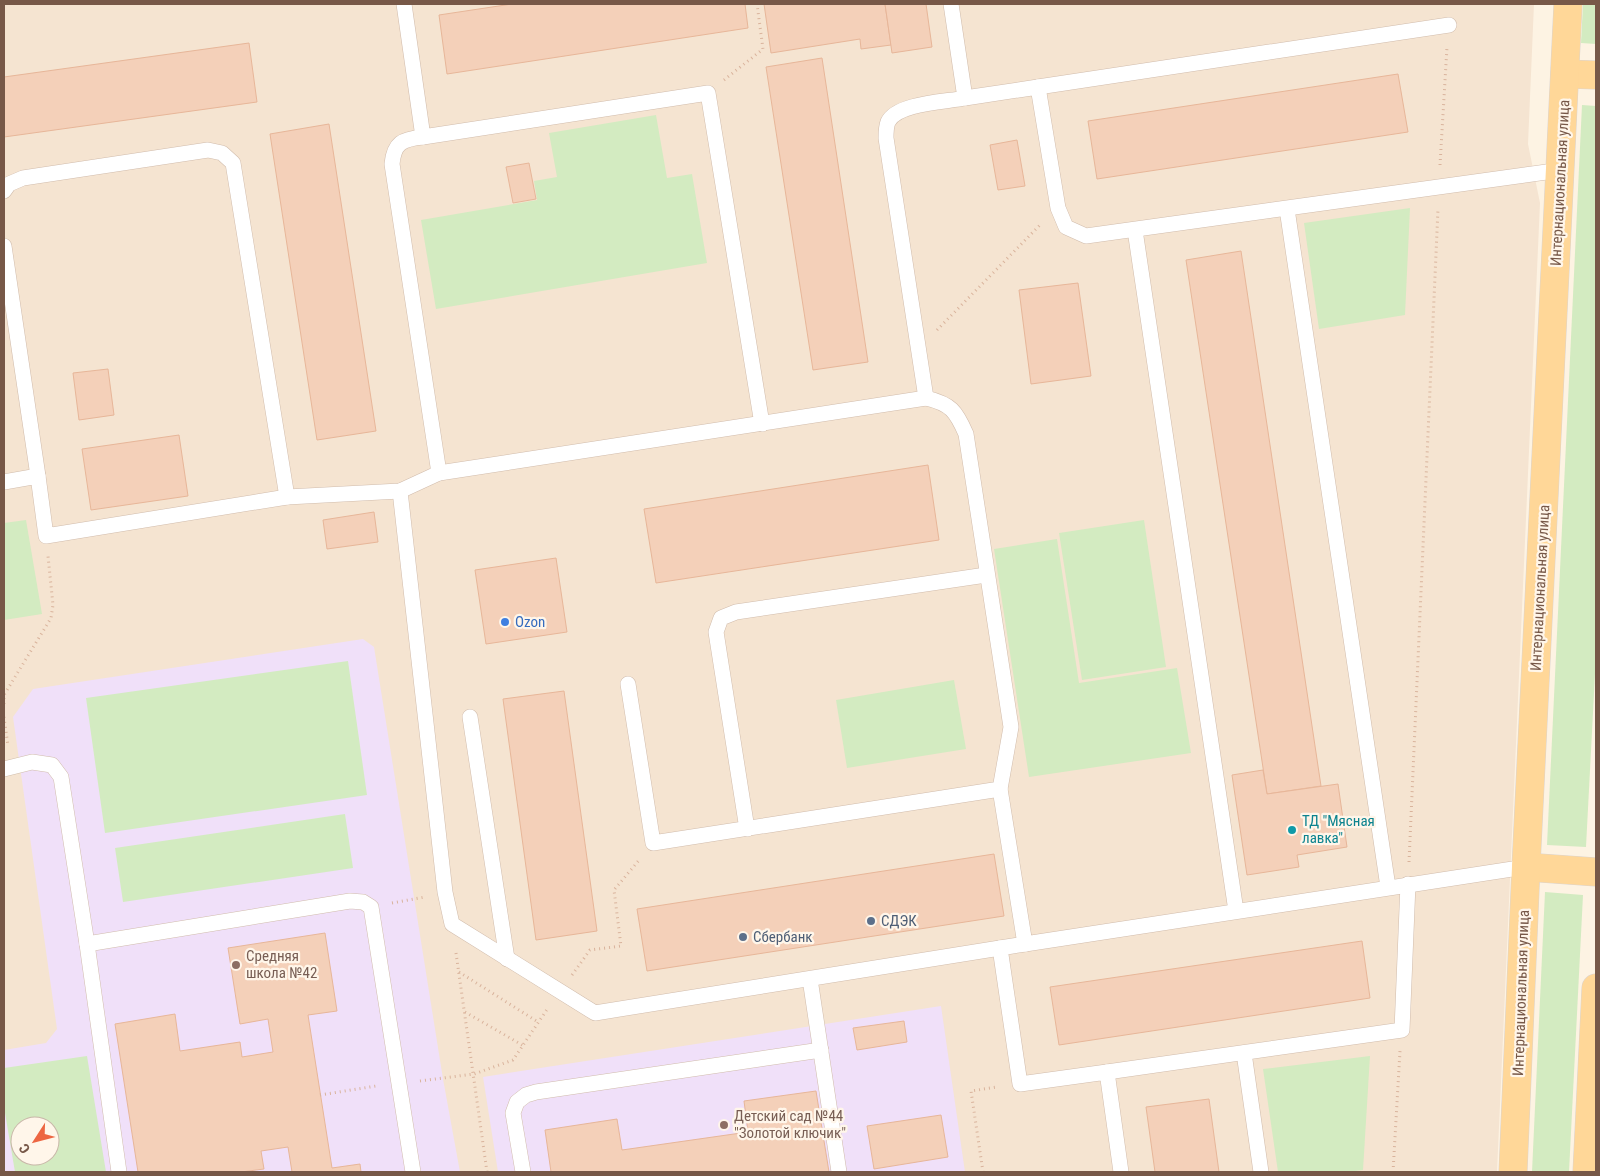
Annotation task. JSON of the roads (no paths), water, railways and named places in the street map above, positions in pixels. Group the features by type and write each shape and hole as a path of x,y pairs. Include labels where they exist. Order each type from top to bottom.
{"main road":[{"name":"Интернациональная улица","path":"1513,1172 1568,4"},
{"path":"1565,74 1596,75"},
{"path":"1526,867 1596,872"},
{"path":"1587,1172 1596,988"}],"lane":[{"path":"404,4 423,138"},
{"path":"951,4 965,98"},
{"path":"926,398 886,138 887,123 894,114 904,108 965,98 1449,25"},
{"path":"1038,87 1058,208 1066,227 1086,236 1561,170"},
{"path":"439,473 392,164 393,152 400,144 412,138 423,138 708,93 762,424"},
{"path":"4,191 9,184 23,178 208,150 222,153 233,163 287,497"},
{"path":"1287,209 1388,887"},
{"path":"1135,230 1236,911"},
{"path":"4,246 46,536 287,497 400,491 439,473 926,398 940,402 957,413 966,434 1011,727 1000,789 1025,944"},
{"path":"4,482 38,476"},
{"path":"400,491 445,892 452,924 595,1013 1388,887 1526,867"},
{"path":"747,829 716,632 721,618 736,612 986,574"},
{"path":"628,684 653,843 1000,789"},
{"path":"470,716 507,959"},
{"path":"7,768 32,762 52,765 61,776 119,1172"},
{"path":"1000,948 1020,1084 1402,1030 1408,884"},
{"path":"87,944 350,901 363,902 371,907 412,1172"},
{"path":"810,979 839,1172"},
{"path":"523,1172 513,1112 517,1102 526,1095 821,1050"},
{"path":"1244,1053 1261,1172"},
{"path":"1107,1072 1121,1172"}],"place":[{"name":"Ozon","path":"505,622"},
{"name":"ТД \"Мясная лавка\"","path":"1292,830"},
{"name":"СДЭК","path":"871,921"},
{"name":"Сбербанк","path":"743,937"},
{"name":"Средняя школа №42","path":"236,965"},
{"name":"Детский сад №44 \"Золотой ключик\"","path":"724,1125"}]}
